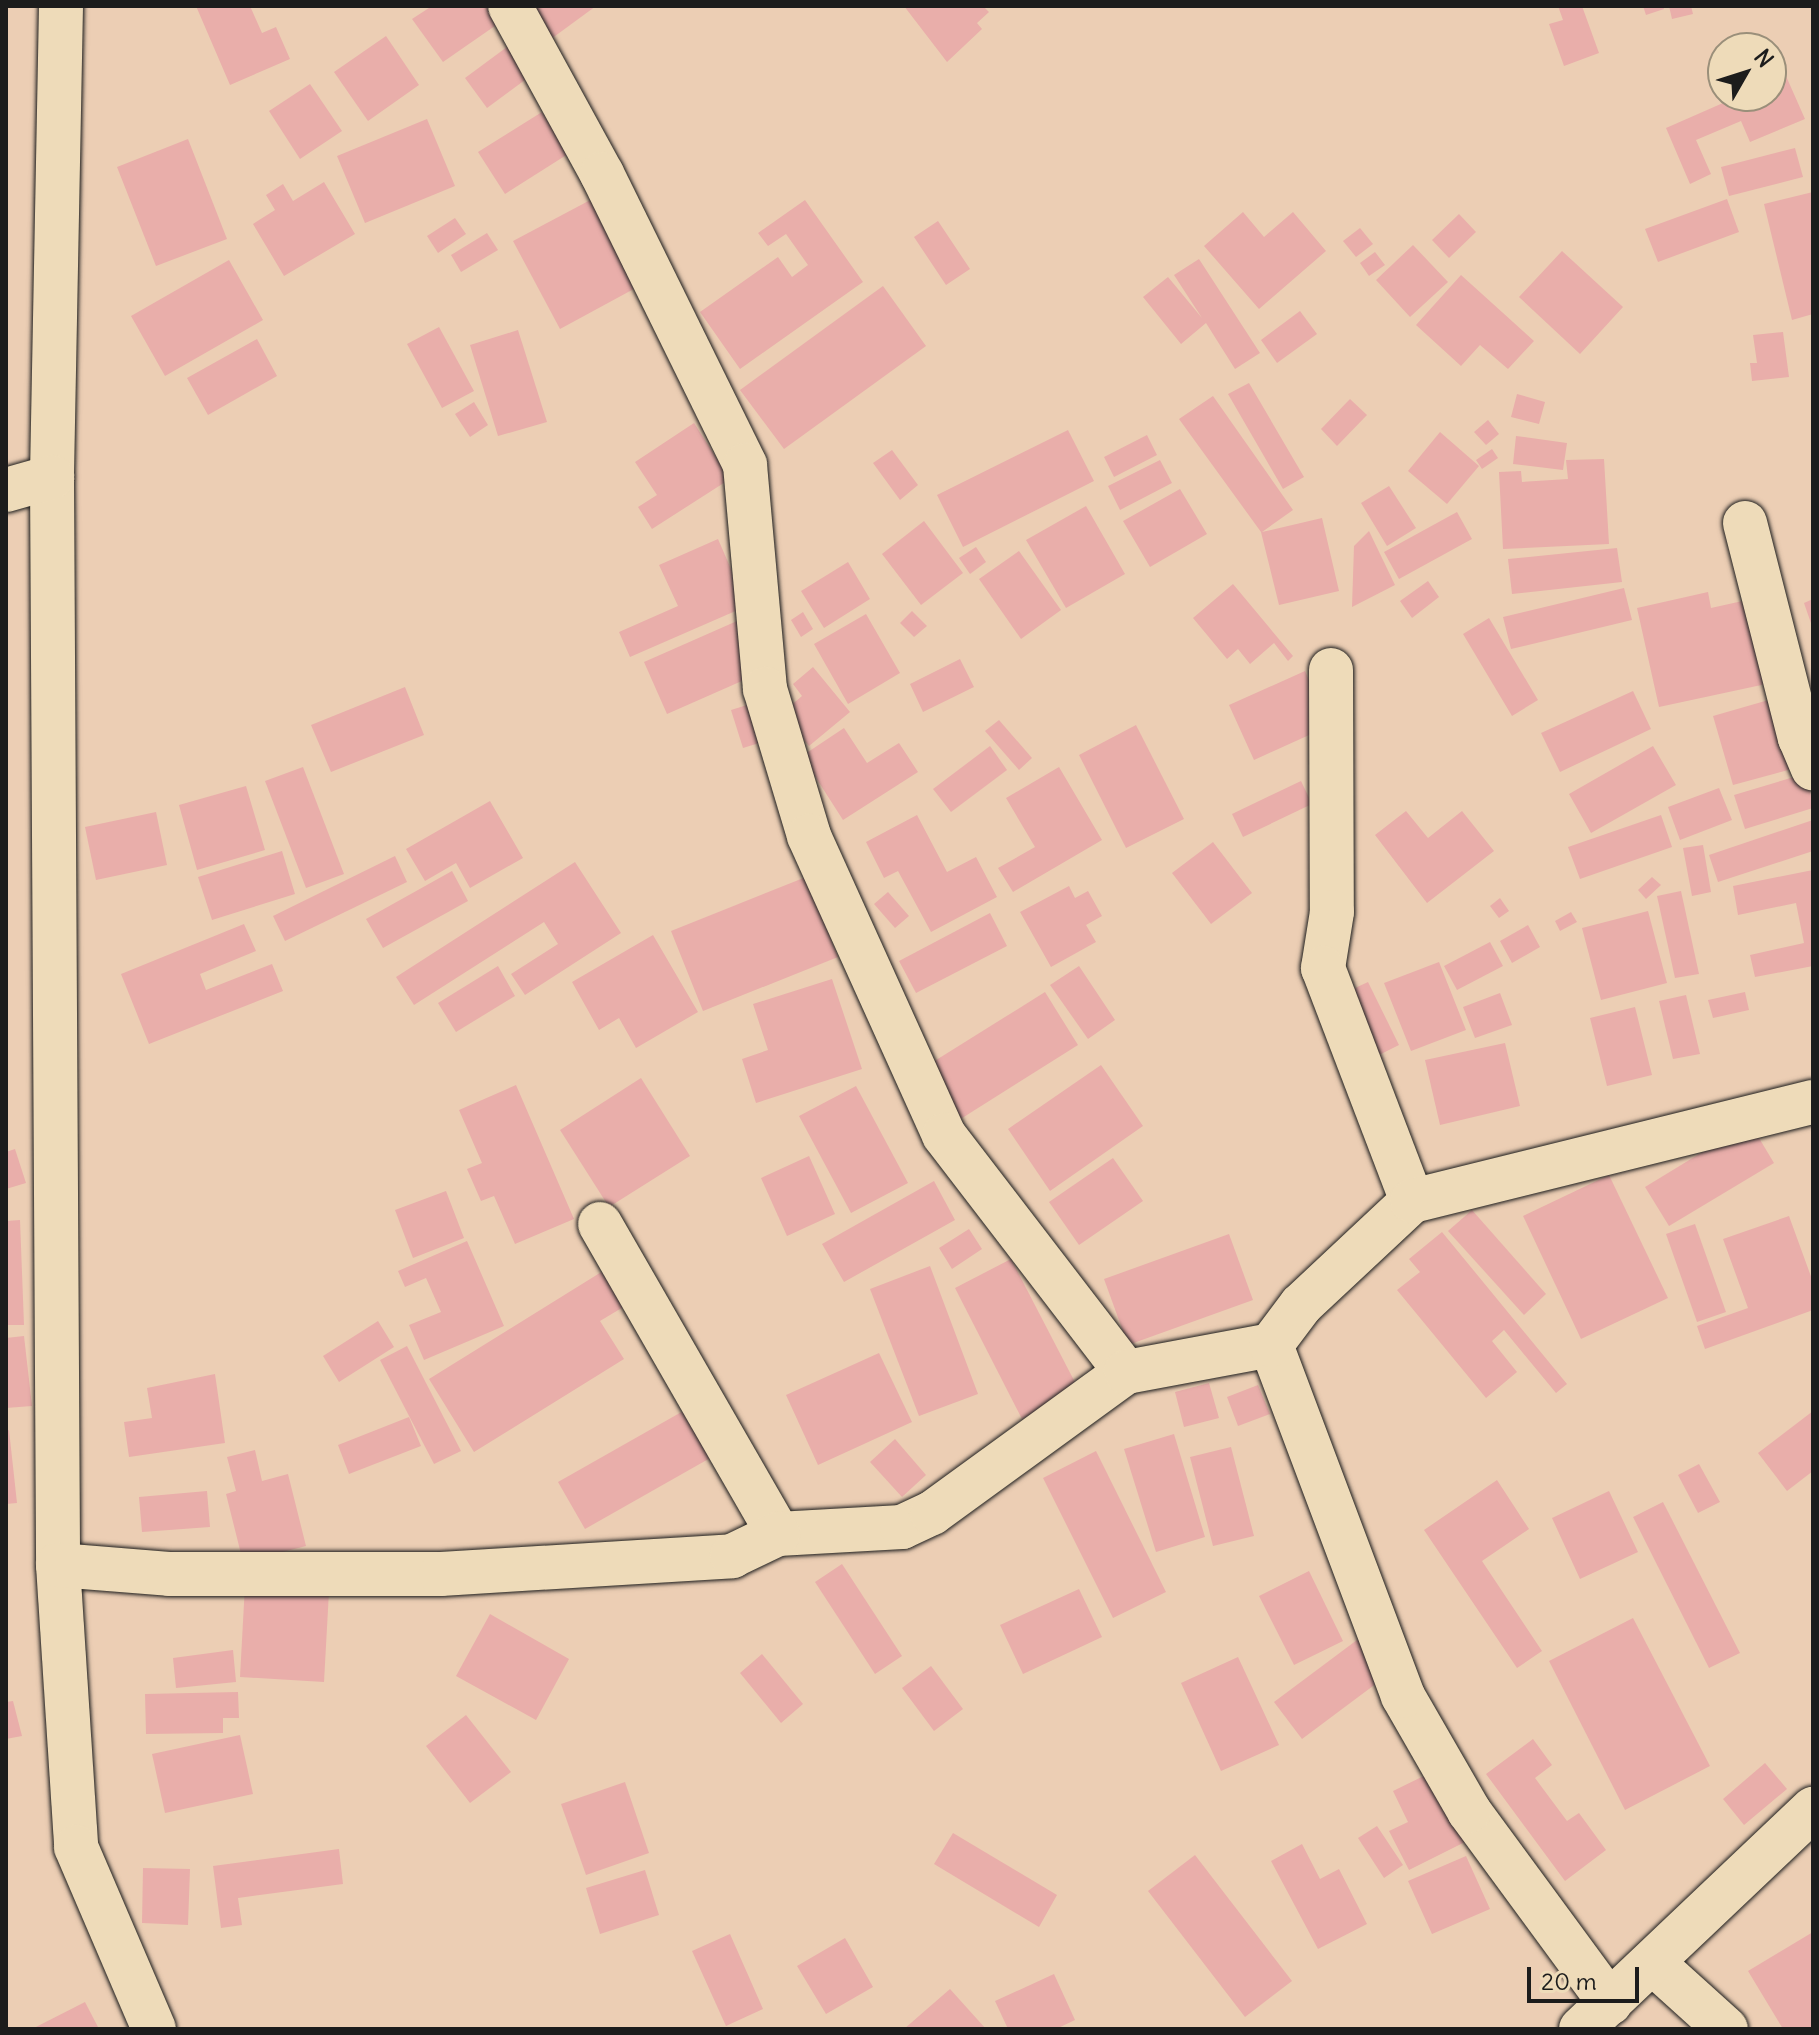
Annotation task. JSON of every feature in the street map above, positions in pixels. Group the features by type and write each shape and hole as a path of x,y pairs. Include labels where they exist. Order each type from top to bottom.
{"street":[{"path":"61,6 52,477 58,1565 76,1847 154,2029"},
{"path":"510,6 602,174 745,465 765,689 821,865 944,1135 1126,1372"},
{"path":"6,490 52,477"},
{"path":"1745,523 1800,738 1813,768"},
{"path":"1331,670 1332,912 1323,968 1412,1201"},
{"path":"58,1565 169,1574 441,1574 732,1556 778,1534 902,1527 932,1513 1126,1372 1271,1345 1301,1305 1412,1201 1813,1102"},
{"path":"600,1224 778,1534"},
{"path":"1271,1345 1403,1696 1469,1811 1596,2016 1654,1964 1813,1809"},
{"path":"1654,1964 1726,2029"}],"building":[{"path":"196,6 250,6 262,33 276,27 290,59 230,85"},
{"path":"432,6 492,6 502,21 443,62 412,19"},
{"path":"536,6 596,6 551,39 530,11"},
{"path":"904,6 983,6 989,12 977,23 982,29 947,62"},
{"path":"1558,6 1582,6 1599,53 1564,66 1549,24 1563,20"},
{"path":"1643,6 1663,6 1664,9 1646,15"},
{"path":"1669,6 1691,6 1693,14 1672,19"},
{"path":"386,36 419,85 368,121 334,72"},
{"path":"511,44 533,74 487,108 465,78"},
{"path":"1787,78 1805,119 1750,142 1741,121 1696,140 1711,174 1690,184 1666,128 1707,110 1787,112"},
{"path":"310,84 342,131 300,159 269,111"},
{"path":"542,112 568,154 505,194 478,152"},
{"path":"427,119 455,186 365,223 337,156"},
{"path":"188,139 227,239 156,266 117,167"},
{"path":"1795,148 1803,177 1729,196 1721,167"},
{"path":"324,182 355,234 284,276 253,224 275,210 266,195 283,184 293,201"},
{"path":"1813,192 1813,314 1792,320 1764,204"},
{"path":"596,197 643,284 560,329 513,241"},
{"path":"1727,199 1739,232 1658,262 1645,229"},
{"path":"805,200 863,282 740,369 700,312 778,257 792,277 808,265 786,234 768,246 758,233"},
{"path":"1243,212 1264,237 1293,212 1326,251 1259,309 1204,246"},
{"path":"1459,214 1476,232 1449,258 1432,240"},
{"path":"455,218 466,234 438,253 427,236"},
{"path":"938,221 970,269 946,285 914,237"},
{"path":"1360,228 1373,244 1356,257 1343,241"},
{"path":"487,233 498,250 461,272 451,255"},
{"path":"1413,245 1448,282 1410,317 1376,280"},
{"path":"1562,251 1623,307 1580,354 1519,297"},
{"path":"1375,252 1385,265 1369,276 1360,263"},
{"path":"1199,259 1260,353 1235,369 1206,323 1181,344 1143,297 1168,277 1202,318 1174,275"},
{"path":"229,260 263,320 165,376 131,316"},
{"path":"1461,275 1534,341 1508,369 1480,345 1461,366 1416,325"},
{"path":"883,286 926,346 784,449 740,390"},
{"path":"1300,311 1317,334 1277,363 1261,340"},
{"path":"439,327 474,391 442,408 407,344"},
{"path":"518,330 547,422 498,436 470,345"},
{"path":"1783,332 1789,377 1752,381 1750,363 1757,363 1753,335"},
{"path":"257,339 277,376 208,415 187,378"},
{"path":"1249,383 1304,477 1283,489 1228,394"},
{"path":"1517,394 1545,402 1539,424 1511,417"},
{"path":"1213,396 1293,510 1262,532 1322,518 1339,591 1279,605 1261,532 1179,419"},
{"path":"1350,399 1367,415 1337,446 1321,429"},
{"path":"474,402 488,425 470,437 455,414"},
{"path":"1488,420 1499,434 1486,445 1474,432"},
{"path":"694,423 730,479 652,529 638,507 657,495 635,462"},
{"path":"1068,430 1094,481 963,547 937,495"},
{"path":"1440,432 1479,466 1447,504 1408,471"},
{"path":"1147,435 1157,455 1114,477 1104,457"},
{"path":"1516,436 1567,443 1563,470 1513,464"},
{"path":"1492,449 1498,458 1482,469 1476,460"},
{"path":"892,450 918,485 900,500 873,463"},
{"path":"1604,459 1609,544 1503,549 1499,472 1521,471 1522,482 1568,479 1566,460"},
{"path":"1160,460 1172,483 1120,510 1108,486"},
{"path":"1389,486 1416,528 1387,546 1361,503"},
{"path":"1180,489 1207,534 1150,567 1123,521"},
{"path":"1086,506 1125,574 1066,608 1026,540"},
{"path":"1457,512 1472,539 1399,579 1384,552"},
{"path":"924,521 963,573 921,605 882,554"},
{"path":"1369,531 1395,585 1352,607 1354,546"},
{"path":"718,539 747,606 630,657 619,632 678,606 659,565"},
{"path":"976,547 986,562 970,574 959,558"},
{"path":"1617,548 1622,582 1512,594 1508,559"},
{"path":"1019,551 1061,610 1021,639 979,579"},
{"path":"848,562 870,599 824,628 801,591"},
{"path":"1428,581 1439,597 1412,618 1400,601"},
{"path":"1233,584 1293,656 1288,661 1274,643 1250,664 1238,649 1227,659 1193,618"},
{"path":"1624,588 1632,620 1511,649 1503,617"},
{"path":"1708,592 1711,608 1747,600 1766,684 1659,707 1637,608"},
{"path":"1813,599 1813,629 1804,603"},
{"path":"912,611 927,626 914,637 900,623"},
{"path":"803,612 813,629 801,637 791,620"},
{"path":"866,614 900,673 848,704 814,644"},
{"path":"1489,618 1538,700 1512,716 1463,634"},
{"path":"737,621 760,673 667,714 644,662"},
{"path":"960,659 974,687 923,712 910,684"},
{"path":"813,667 850,712 809,746 782,713 802,696 793,684"},
{"path":"1305,671 1329,726 1254,760 1229,705"},
{"path":"405,687 424,735 331,772 311,725"},
{"path":"1633,691 1651,729 1560,772 1541,733"},
{"path":"1779,697 1799,767 1733,785 1713,716"},
{"path":"760,701 772,739 743,748 731,710"},
{"path":"999,720 1032,758 1019,770 985,731"},
{"path":"1136,725 1184,819 1126,848 1079,755"},
{"path":"844,728 867,763 899,743 918,772 843,820 802,756"},
{"path":"990,746 1007,770 951,812 933,789"},
{"path":"1653,746 1676,785 1591,833 1569,794"},
{"path":"303,767 344,874 306,888 265,781"},
{"path":"1059,767 1102,840 1013,892 998,868 1035,847 1006,798"},
{"path":"1807,773 1813,808 1745,829 1734,795"},
{"path":"1301,781 1312,804 1243,837 1232,814"},
{"path":"246,786 265,850 197,870 179,805"},
{"path":"1719,788 1732,820 1680,840 1668,807"},
{"path":"490,801 523,858 470,888 456,863 425,881 406,849"},
{"path":"1406,811 1428,838 1462,811 1494,851 1427,903 1375,835"},
{"path":"156,812 167,865 96,880 85,827"},
{"path":"917,815 947,872 976,857 997,897 931,932 898,871 884,878 866,842"},
{"path":"1661,815 1672,847 1580,879 1568,847"},
{"path":"1813,820 1813,851 1718,882 1709,855"},
{"path":"1213,842 1252,893 1211,924 1172,873"},
{"path":"1703,845 1711,892 1692,896 1683,848"},
{"path":"282,851 295,894 212,920 198,877"},
{"path":"395,856 407,882 285,941 273,916"},
{"path":"575,862 621,933 525,995 511,974 558,944 544,922 414,1005 396,977"},
{"path":"1813,870 1813,966 1755,977 1750,955 1804,943 1796,903 1738,915 1733,886"},
{"path":"452,871 468,901 383,948 366,919"},
{"path":"806,877 838,957 703,1011 671,931"},
{"path":"1652,877 1661,885 1646,899 1638,890"},
{"path":"1069,886 1075,898 1088,891 1102,916 1086,925 1096,942 1051,967 1020,912"},
{"path":"1681,891 1699,974 1675,978 1657,896"},
{"path":"888,892 909,916 895,928 874,904"},
{"path":"1500,898 1509,911 1499,918 1490,906"},
{"path":"1648,911 1667,983 1601,1000 1582,928"},
{"path":"1571,912 1577,922 1560,931 1555,921"},
{"path":"990,913 1007,946 916,993 899,961"},
{"path":"244,924 256,951 200,974 206,990 272,964 283,991 149,1044 121,974"},
{"path":"1528,925 1540,947 1512,963 1500,941"},
{"path":"653,935 698,1012 636,1048 619,1018 599,1030 572,982"},
{"path":"1490,942 1503,966 1457,990 1444,966"},
{"path":"1439,962 1466,1030 1411,1051 1384,983"},
{"path":"498,966 515,996 456,1032 438,1003"},
{"path":"1079,966 1115,1020 1088,1039 1050,985"},
{"path":"832,979 862,1069 756,1103 742,1059 768,1050 753,1004"},
{"path":"1368,982 1399,1045 1371,1059 1340,995"},
{"path":"1045,992 1078,1045 959,1120 925,1067"},
{"path":"1745,992 1749,1010 1713,1018 1708,1000"},
{"path":"1500,993 1512,1025 1475,1038 1463,1007"},
{"path":"1686,995 1700,1054 1673,1059 1659,1001"},
{"path":"1635,1007 1652,1075 1607,1086 1590,1018"},
{"path":"1505,1043 1520,1106 1440,1125 1425,1060"},
{"path":"1101,1065 1143,1126 1050,1191 1008,1129"},
{"path":"641,1078 690,1156 609,1207 560,1130"},
{"path":"516,1085 574,1219 515,1244 494,1196 481,1201 467,1169 482,1163 459,1110"},
{"path":"856,1086 908,1183 851,1213 799,1116"},
{"path":"1750,1123 1774,1163 1669,1226 1645,1187"},
{"path":"15,1149 26,1183 6,1189 6,1152"},
{"path":"809,1156 835,1214 787,1236 761,1178"},
{"path":"1113,1158 1143,1201 1079,1245 1049,1202"},
{"path":"1609,1175 1668,1298 1581,1339 1523,1216"},
{"path":"934,1181 955,1220 844,1282 822,1244"},
{"path":"446,1191 464,1238 413,1258 395,1210"},
{"path":"1472,1210 1546,1294 1524,1315 1448,1231"},
{"path":"1789,1216 1813,1282 1813,1310 1705,1349 1697,1326 1748,1308 1723,1239"},
{"path":"20,1220 24,1325 6,1325 6,1221"},
{"path":"1695,1224 1726,1312 1697,1322 1666,1234"},
{"path":"969,1229 982,1249 952,1269 939,1248"},
{"path":"1442,1232 1567,1384 1556,1393 1504,1330 1492,1341 1517,1372 1486,1398 1397,1290 1420,1272 1409,1259"},
{"path":"1229,1234 1253,1300 1128,1345 1104,1279"},
{"path":"467,1241 504,1326 424,1360 409,1325 441,1312 426,1278 405,1287 398,1271"},
{"path":"1011,1259 1079,1390 1022,1419 955,1288"},
{"path":"930,1266 978,1394 919,1416 870,1289"},
{"path":"603,1271 625,1306 600,1321 624,1359 474,1452 429,1379"},
{"path":"378,1321 394,1347 339,1382 323,1356"},
{"path":"24,1336 32,1406 6,1408 6,1338"},
{"path":"407,1346 461,1451 434,1464 380,1360"},
{"path":"879,1353 912,1422 818,1465 786,1395"},
{"path":"215,1374 225,1443 129,1457 124,1422 152,1418 147,1388"},
{"path":"1209,1383 1219,1418 1184,1427 1175,1392"},
{"path":"1258,1385 1270,1414 1238,1426 1227,1397"},
{"path":"685,1410 712,1457 585,1529 558,1482"},
{"path":"1813,1411 1813,1471 1787,1491 1758,1453"},
{"path":"409,1417 421,1446 349,1474 338,1445"},
{"path":"9,1430 17,1503 6,1504 6,1431"},
{"path":"1174,1434 1205,1537 1156,1552 1124,1449"},
{"path":"895,1439 926,1475 902,1497 870,1462"},
{"path":"1231,1447 1254,1536 1213,1546 1190,1457"},
{"path":"255,1450 262,1481 288,1474 306,1546 243,1562 226,1494 236,1491 227,1457"},
{"path":"1096,1451 1166,1592 1113,1618 1043,1478"},
{"path":"1699,1464 1720,1502 1698,1513 1678,1475"},
{"path":"1497,1480 1529,1529 1482,1561 1542,1651 1517,1668 1424,1530"},
{"path":"207,1491 210,1527 142,1532 139,1497"},
{"path":"1609,1491 1638,1552 1580,1579 1552,1518"},
{"path":"1663,1502 1740,1653 1709,1668 1633,1517"},
{"path":"842,1564 902,1656 875,1674 815,1582"},
{"path":"1309,1571 1343,1641 1294,1665 1259,1596"},
{"path":"245,1585 329,1591 324,1682 240,1677"},
{"path":"1079,1589 1102,1637 1023,1674 1000,1625"},
{"path":"490,1614 569,1659 536,1720 456,1676"},
{"path":"1633,1618 1710,1766 1625,1810 1549,1661"},
{"path":"1361,1637 1389,1674 1302,1739 1274,1702"},
{"path":"233,1650 236,1682 176,1688 173,1658"},
{"path":"762,1654 803,1704 781,1723 740,1673"},
{"path":"1238,1657 1279,1745 1221,1771 1181,1683"},
{"path":"931,1666 963,1709 934,1731 902,1688"},
{"path":"238,1692 239,1718 223,1718 223,1733 146,1734 145,1694"},
{"path":"13,1701 22,1736 6,1739 6,1702"},
{"path":"466,1715 511,1772 470,1803 426,1746"},
{"path":"240,1735 253,1794 165,1813 152,1754"},
{"path":"1533,1739 1552,1765 1535,1778 1567,1821 1579,1813 1606,1850 1565,1881 1486,1774"},
{"path":"1765,1763 1787,1789 1744,1825 1723,1799"},
{"path":"1436,1770 1471,1839 1409,1870 1389,1831 1408,1822 1393,1791"},
{"path":"625,1782 649,1853 586,1875 561,1804"},
{"path":"1377,1826 1403,1865 1384,1878 1358,1838"},
{"path":"953,1833 1057,1895 1039,1927 934,1864"},
{"path":"1302,1844 1320,1879 1339,1869 1367,1924 1318,1949 1271,1861"},
{"path":"339,1849 343,1884 238,1898 242,1925 221,1928 213,1866"},
{"path":"1195,1855 1292,1981 1245,2017 1148,1891"},
{"path":"1466,1856 1490,1909 1432,1934 1408,1881"},
{"path":"143,1868 190,1869 188,1925 142,1923"},
{"path":"645,1870 659,1915 600,1934 586,1888"},
{"path":"1813,1932 1813,2029 1783,2029 1748,1971"},
{"path":"730,1934 763,2009 726,2026 692,1951"},
{"path":"845,1938 873,1987 826,2014 797,1966"},
{"path":"1054,1974 1075,2020 1056,2029 1008,2029 995,2001"},
{"path":"950,1989 986,2029 904,2029"},
{"path":"85,2002 99,2029 32,2029"}]}
